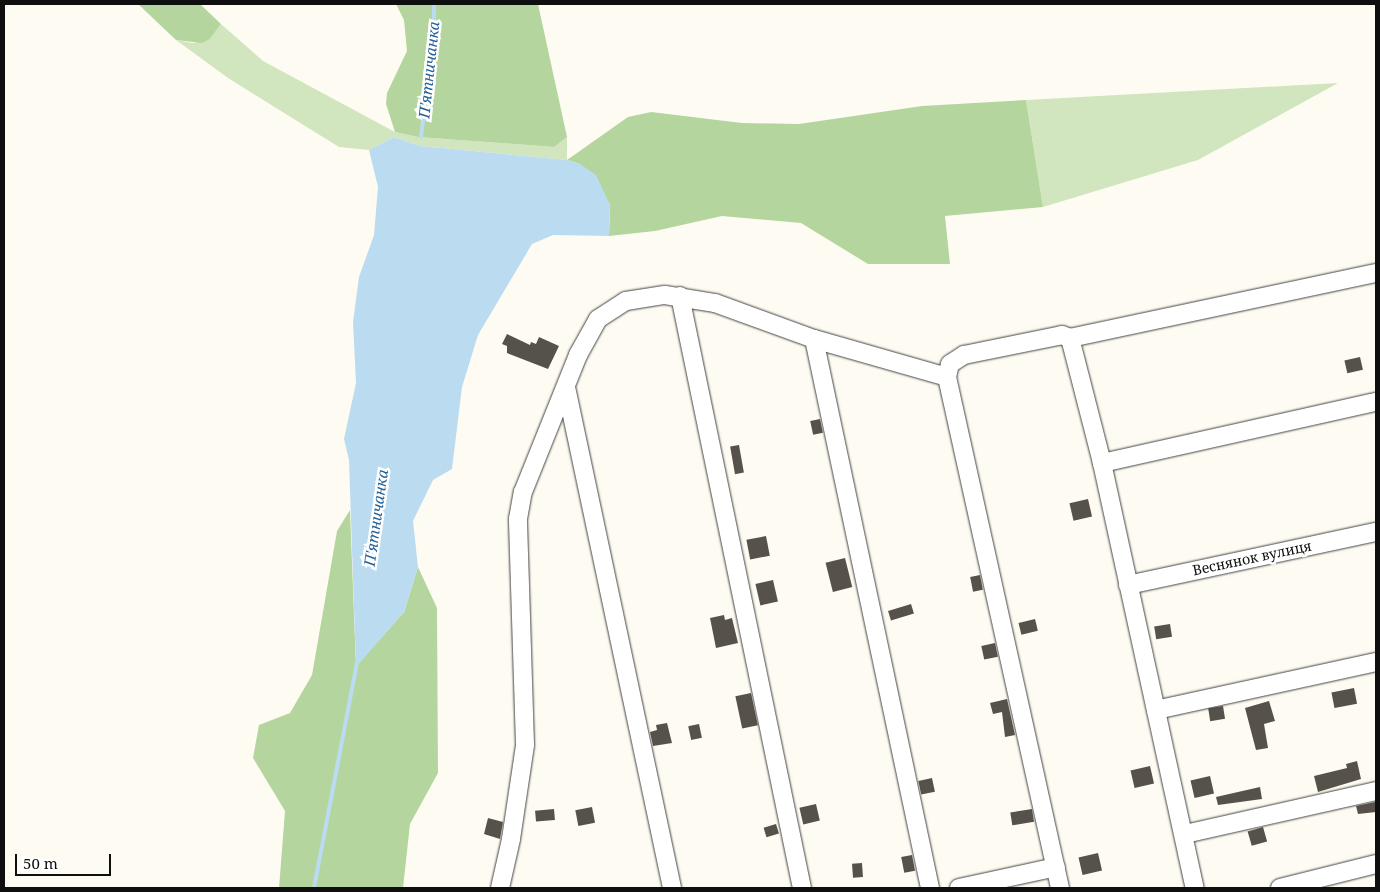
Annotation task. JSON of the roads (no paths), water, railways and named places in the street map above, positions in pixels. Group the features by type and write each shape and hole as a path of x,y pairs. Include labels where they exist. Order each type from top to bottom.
{"street":[{"path":"1060,888 947,377 950,364 964,355 1062,335 1070,338 1376,273"},
{"path":"500,888 512,839 525,745 518,519 523,492 590,332 608,310 644,296 680,296 715,303 814,339 947,377"},
{"path":"680,296 802,888"},
{"path":"1070,338 1102,463 1185,834 1195,888"},
{"path":"814,339 930,888"},
{"path":"566,387 672,888"},
{"path":"1102,463 1376,402"},
{"name":"Веснянок вулиця","path":"1128,585 1376,532"},
{"path":"1156,710 1376,662"},
{"path":"1185,834 1376,791"},
{"path":"1280,888 1376,864"},
{"path":"959,888 1056,867"}],"water":[{"path":"394,137 420,146 567,160 580,164 596,175 610,205 609,236 553,235 532,244 478,335 462,387 452,469 433,480 413,521 418,567 404,612 356,667 349,460 344,439 356,383 353,322 359,277 374,235 378,187 369,150"}],"waterway":[{"name":"П'ятничанка","path":"421,137 434,31 434,4"},
{"name":"П'ятничанка","path":"314,888 357,662"}]}
